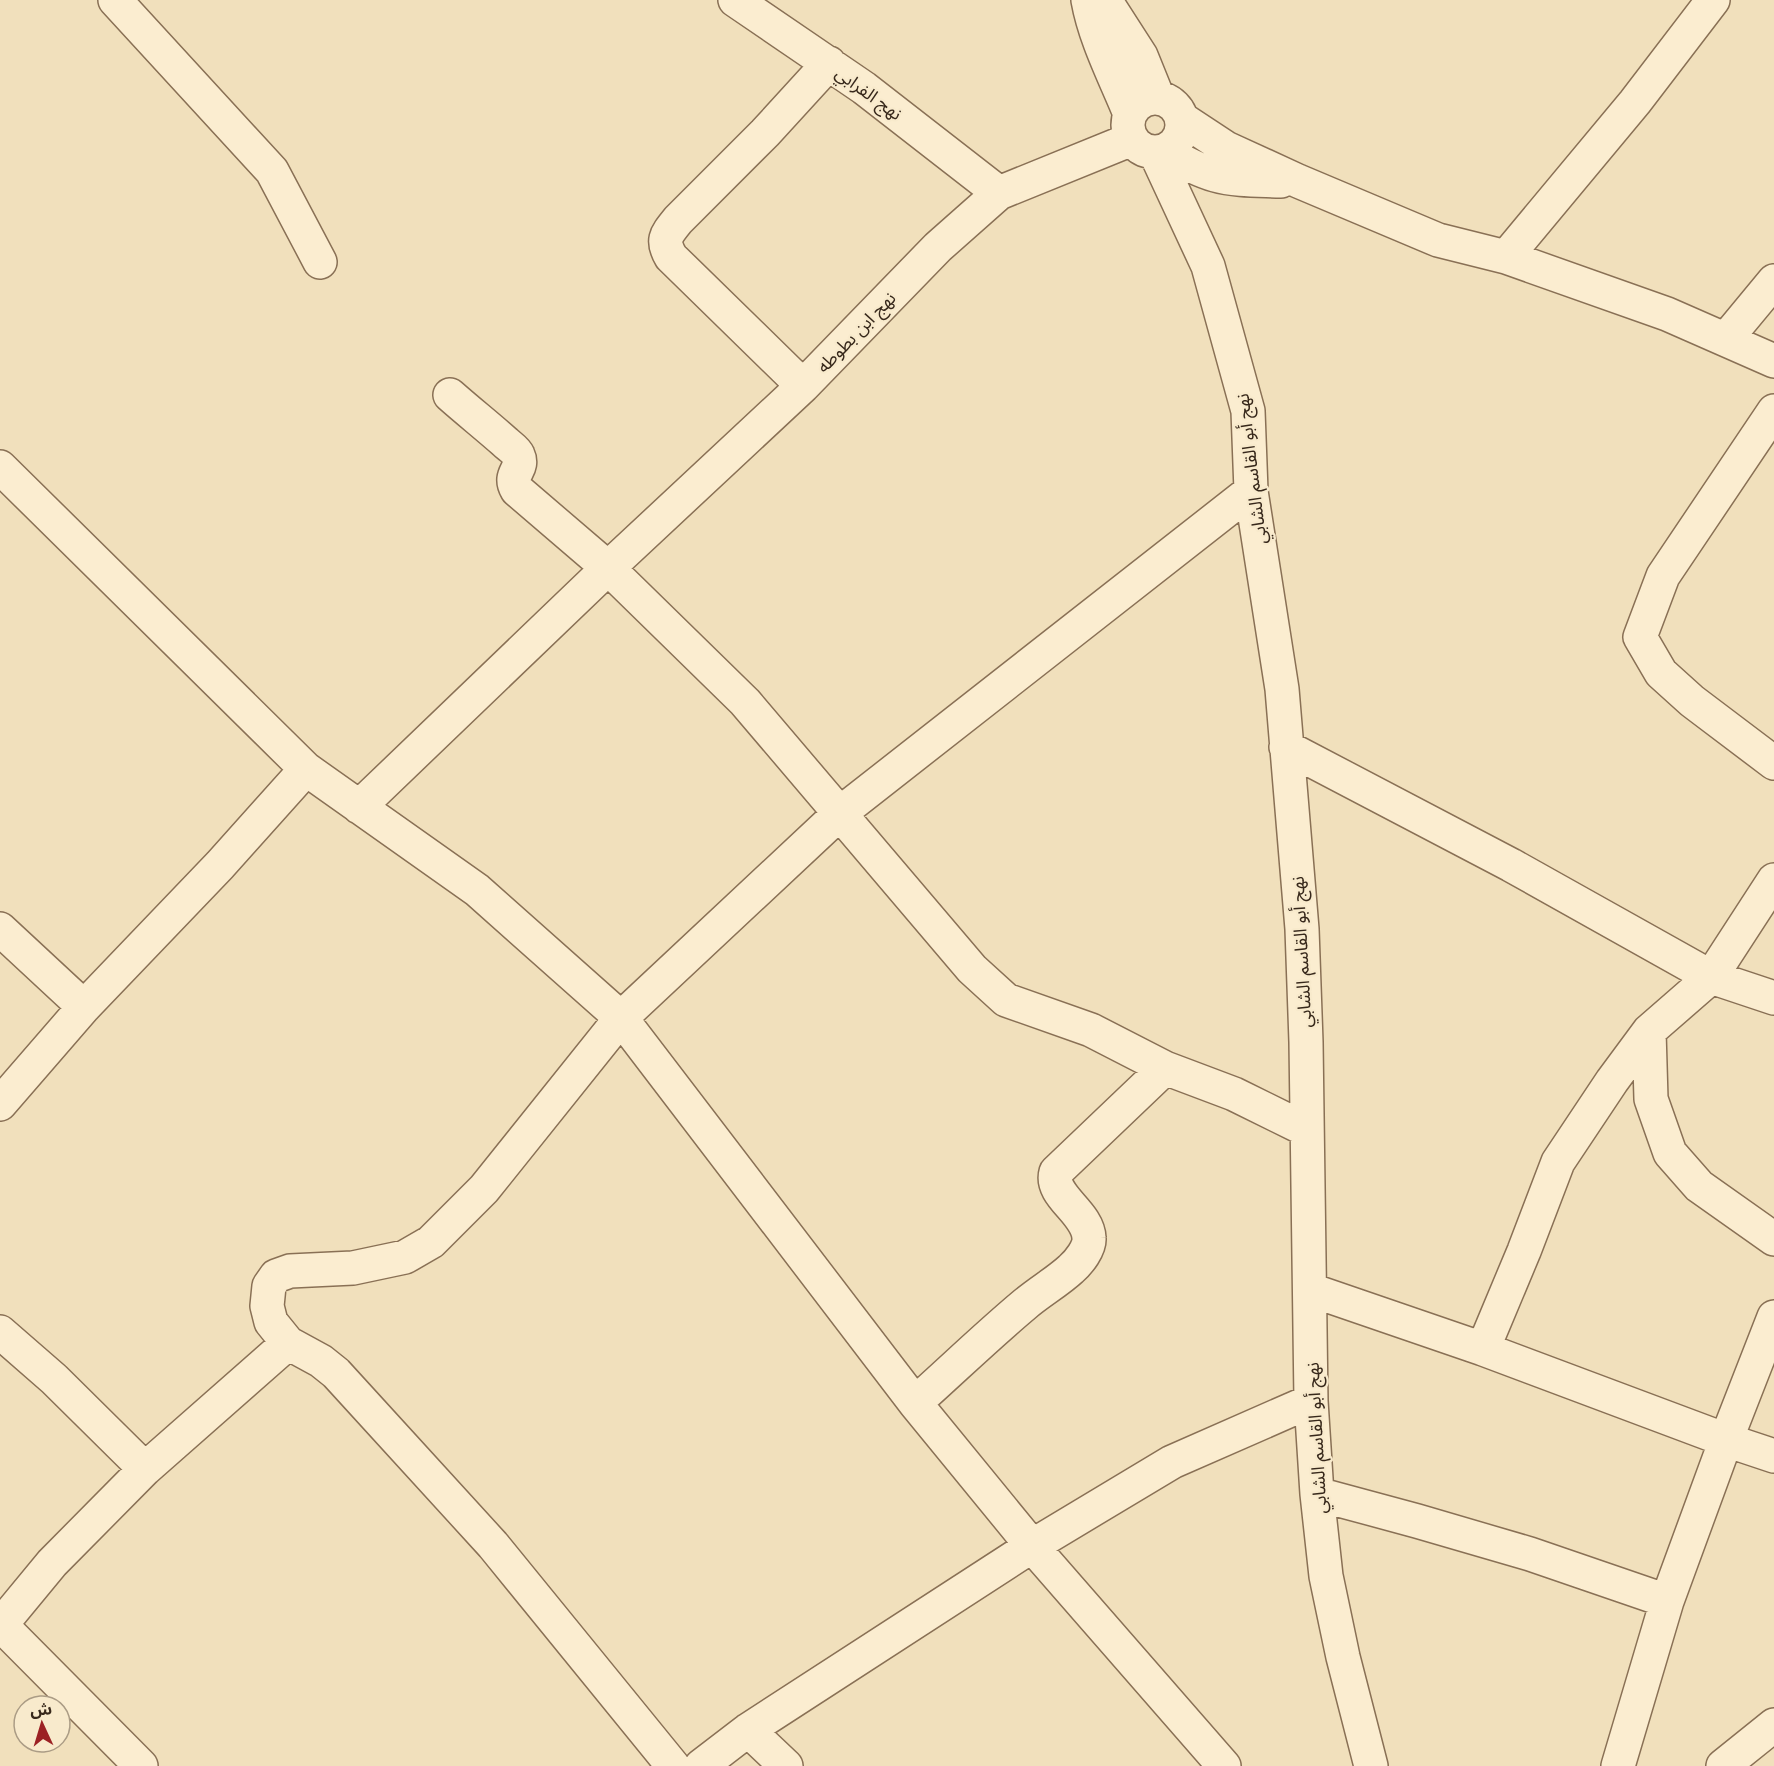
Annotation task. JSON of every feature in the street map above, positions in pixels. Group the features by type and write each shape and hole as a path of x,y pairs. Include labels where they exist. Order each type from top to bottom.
{"street":[{"path":"115,0 272,171 320,262"},
{"name":"نهج الفرابي","path":"735,0 864,88 999,193"},
{"name":"نهج أبو القاسم الشابي","path":"1088,0 1090,14 1103,48 1208,266 1248,411 1251,491 1282,689 1302,929 1311,1290 1311,1401 1317,1494 1326,1576 1343,1657 1371,1766"},
{"path":"1105,0 1141,56 1170,109 1180,136 1175,143 1145,139"},
{"path":"1506,257 1635,102 1713,0"},
{"path":"802,386 671,257 664,246 666,234 678,220 765,133 829,63"},
{"name":"نهج ابن بطوطه","path":"359,807 802,386 938,247 999,193 1145,139 1142,102 1170,109"},
{"path":"1170,109 1226,148 1438,240 1506,257 1666,314 1774,361"},
{"path":"1145,139 1188,165 1216,175 1241,179 1298,181"},
{"path":"1726,339 1774,281"},
{"path":"450,395 519,456 520,464 513,478 517,490 608,568 745,702 972,969 1006,1000 1091,1030 1165,1068 1234,1094 1307,1130"},
{"path":"1774,411 1663,576 1640,637 1661,673 1692,701 1774,763"},
{"path":"0,467 306,769 477,890 621,1018 915,1403 1032,1546 1224,1766"},
{"path":"673,1766 493,1545 336,1373 321,1361 288,1343 271,1322 267,1306 269,1286 276,1276 290,1271 353,1268 405,1257 431,1242 484,1190 621,1018 839,814 1251,491"},
{"path":"1286,747 1511,865 1711,977 1774,998"},
{"path":"0,1104 84,1007 220,865 306,769"},
{"path":"1483,1349 1558,1162 1612,1081 1649,1031 1711,977 1774,880"},
{"path":"0,929 84,1007"},
{"path":"1649,1031 1652,1099 1670,1153 1699,1186 1774,1239"},
{"path":"915,1403 1025,1304 1072,1268 1088,1246 1089,1238 1086,1223 1058,1189 1054,1179 1056,1172 1165,1068"},
{"path":"1311,1290 1483,1349 1774,1456"},
{"path":"1618,1766 1667,1601 1774,1317"},
{"path":"0,1332 54,1379 145,1469"},
{"path":"141,1766 0,1625 52,1563 145,1469 288,1343"},
{"path":"701,1766 748,1730 1032,1546 1172,1462 1311,1401"},
{"path":"1317,1494 1530,1554 1667,1601"},
{"path":"1723,1766 1774,1725"},
{"path":"748,1730 786,1766"}]}
